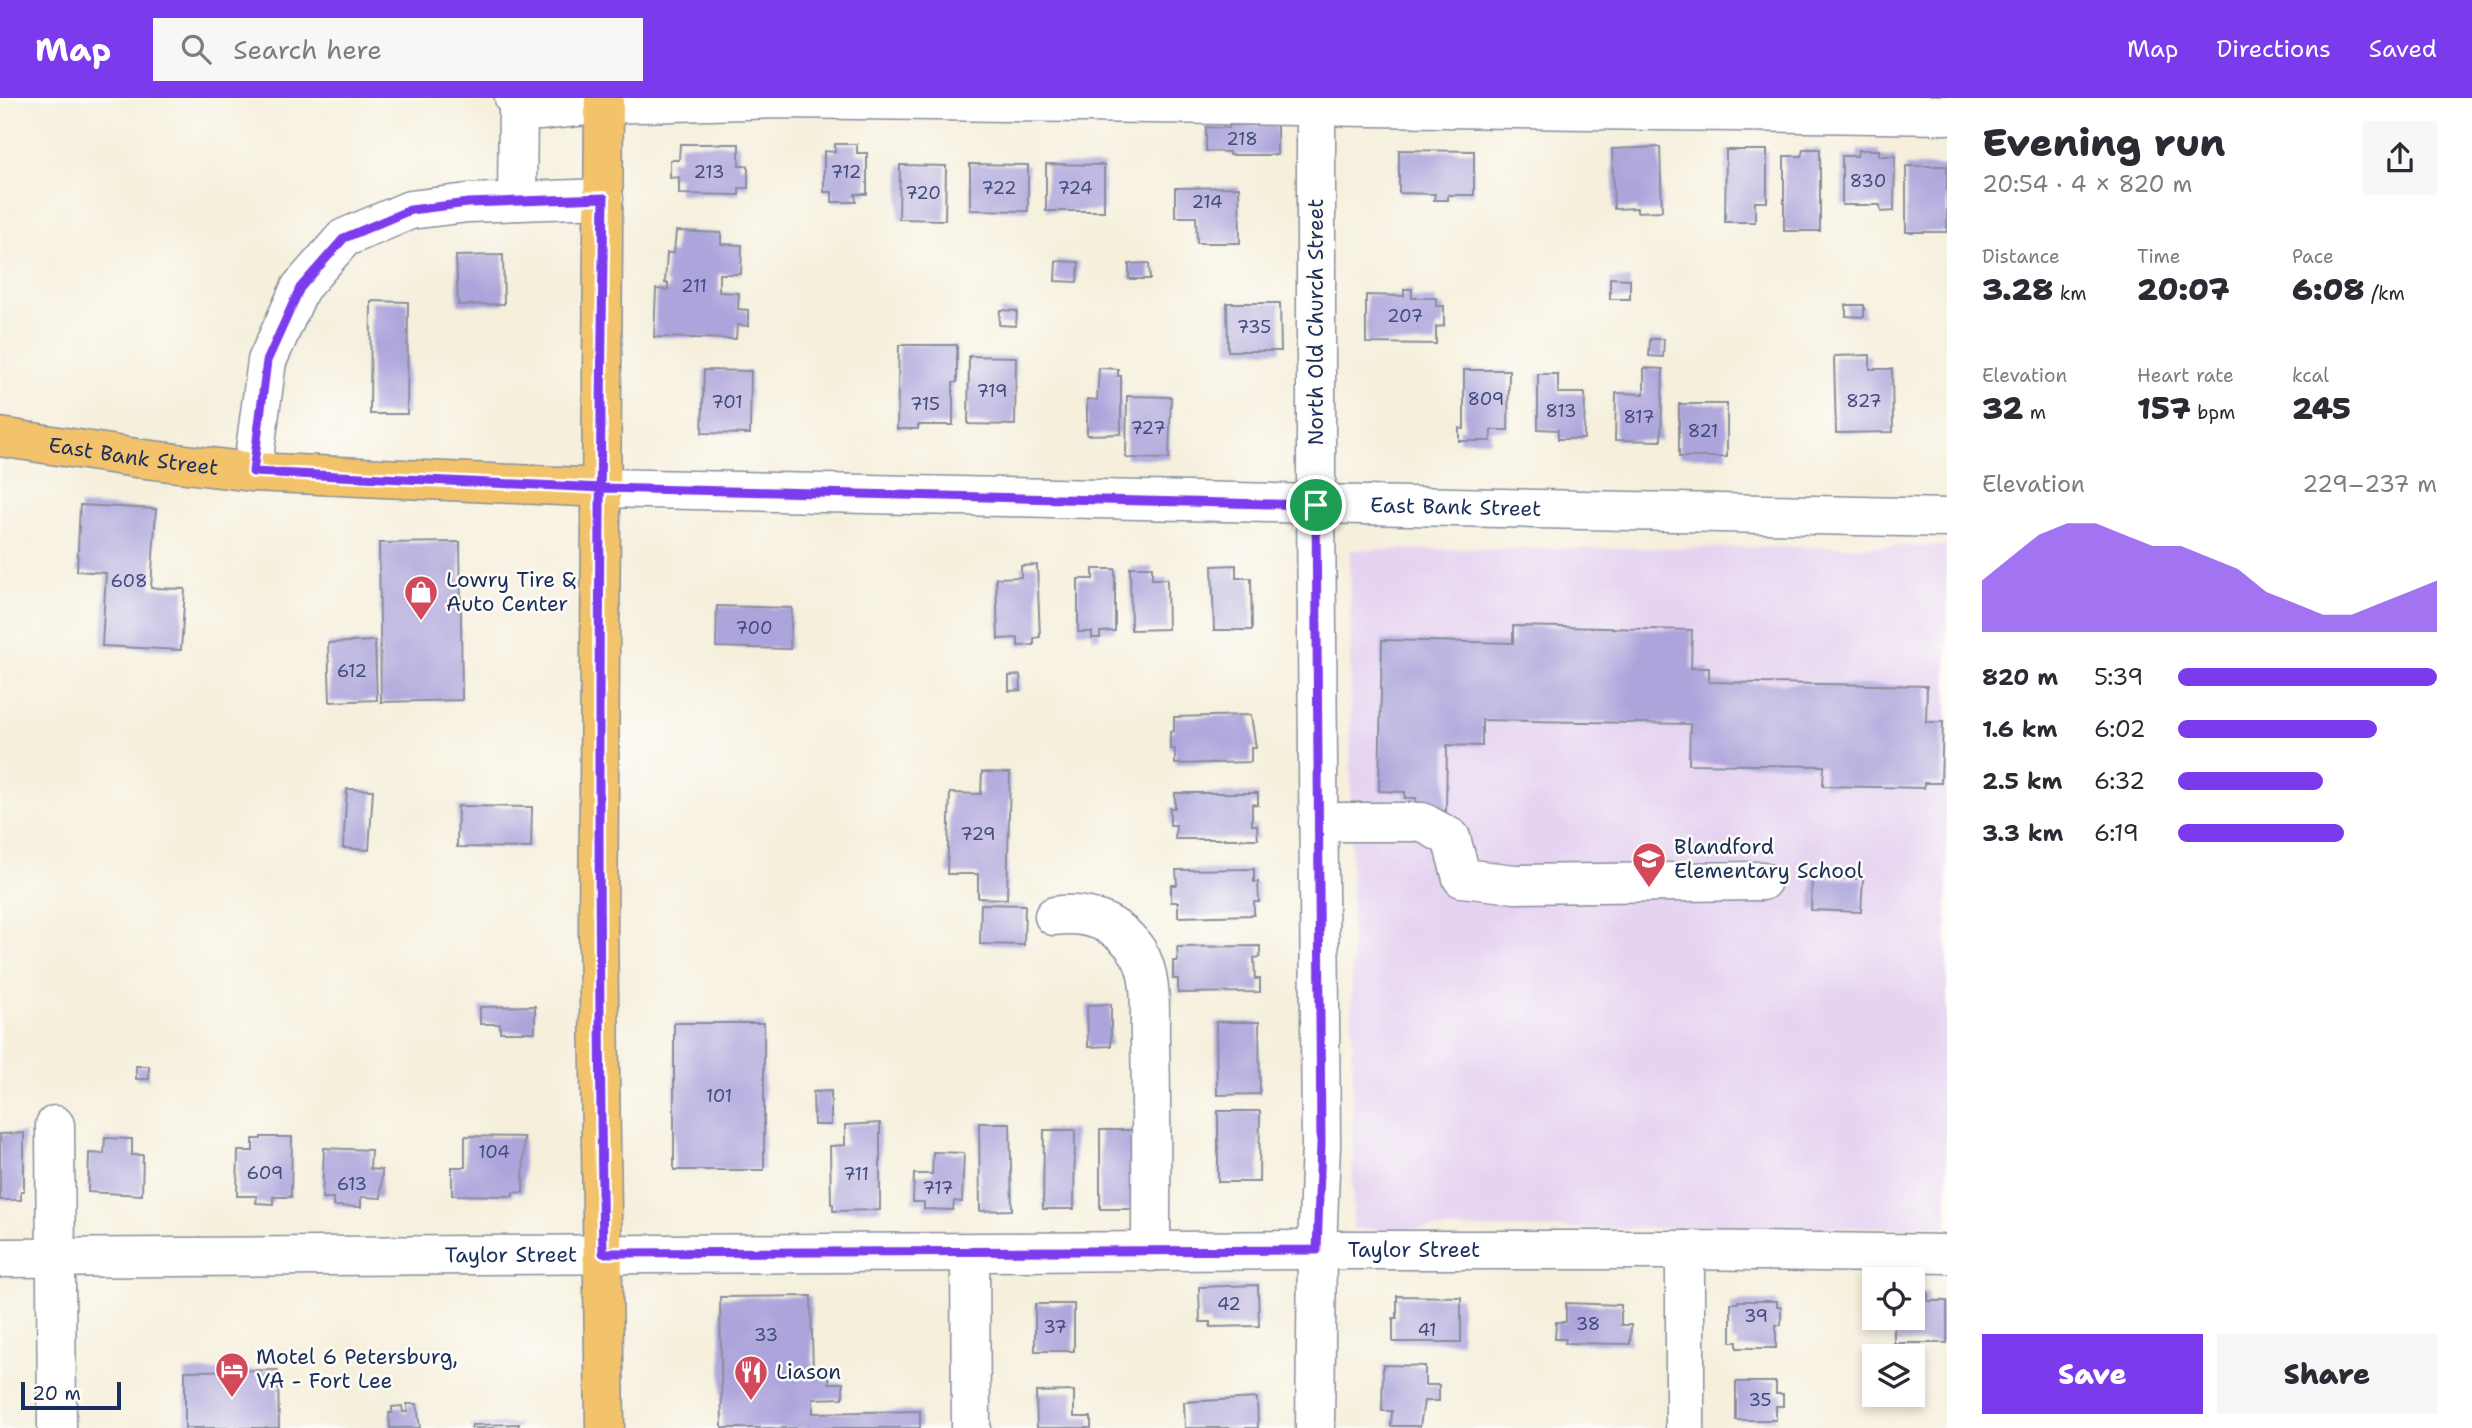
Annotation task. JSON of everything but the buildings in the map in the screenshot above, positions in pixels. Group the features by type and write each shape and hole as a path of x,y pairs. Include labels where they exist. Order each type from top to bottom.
{"main road":[{"path":"604,101 598,928 606,1428"},
{"name":"East Bank Street","path":"0,437 136,458 253,472 602,488"}],"street":[{"path":"517,201 516,101 539,111 604,101 783,99 1316,102 1947,115"},
{"name":"North Old Church Street","path":"1315,1428 1321,1144 1316,102"},
{"path":"253,472 267,361 300,288 344,238 410,210 517,201 604,198"},
{"name":"East Bank Street","path":"602,488 1947,518"},
{"path":"1318,822 1422,822 1451,838 1462,878 1515,884 1762,881"},
{"path":"1054,916 1084,915 1103,921 1123,934 1139,954 1147,977 1152,1101 1151,1252"},
{"path":"55,1125 57,1428"},
{"name":"Taylor Street","path":"0,1258 1317,1250 1685,1250 1947,1254"},
{"path":"1685,1250 1685,1428"},
{"path":"970,1253 971,1428"}],"shaded area":[{"name":"Blandford Elementary School","path":"1947,546 1947,1227 1353,1229 1350,550"}],"place":[{"name":"Lowry Tire & Auto Center","path":"421,622"},
{"name":"Blandford Elementary School","path":"1649,889"},
{"name":"Motel 6 Petersburg, VA - Fort Lee","path":"232,1399"},
{"name":"Liason","path":"751,1402"}],"route":[{"path":"1316,505 602,488 253,472 267,361 300,288 344,238 410,210 468,203 604,198 601,335 602,488 598,928 603,1253 1317,1250 1321,1144 1316,505"}]}
